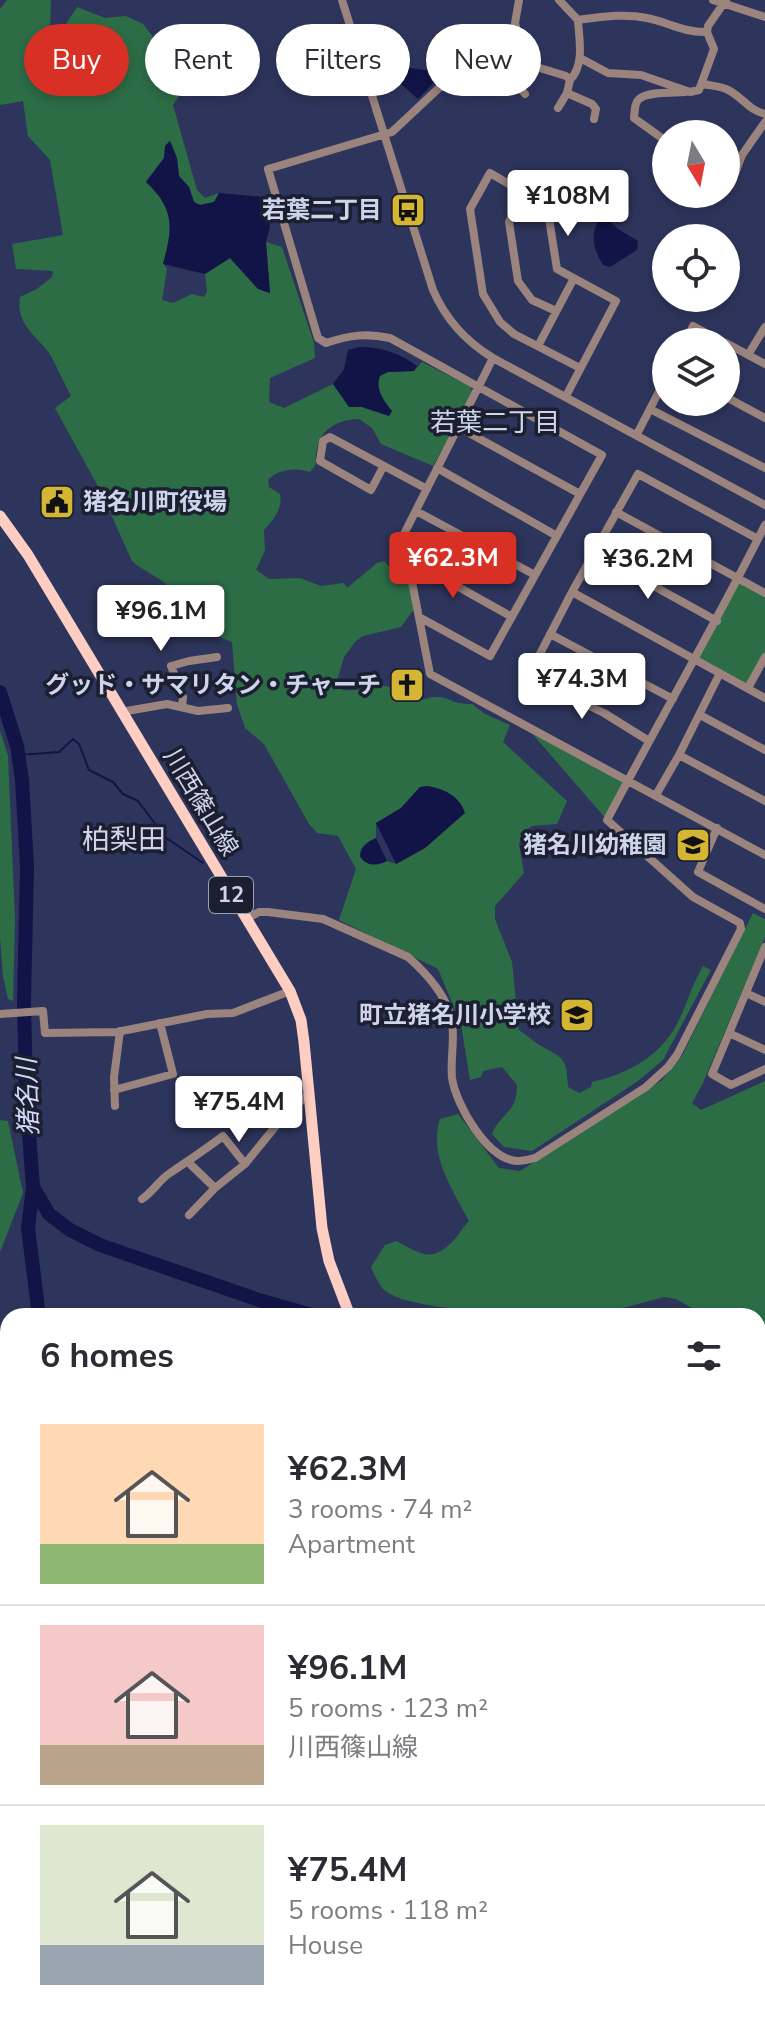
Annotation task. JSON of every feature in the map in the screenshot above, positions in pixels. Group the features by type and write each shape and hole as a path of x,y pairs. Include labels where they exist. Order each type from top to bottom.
{"main road":[{"name":"川西篠山線","path":"0,516 28,555 290,991 301,1020 322,1228 329,1261 347,1308"}],"street":[{"path":"342,0 438,303 460,333 474,347 493,358 765,505"},
{"path":"515,24 519,0"},
{"path":"558,108 580,58 578,20 559,0"},
{"path":"713,0 765,17"},
{"path":"652,131 634,118 636,104 648,95 699,90 714,49 707,32 708,26 725,2"},
{"path":"578,20 612,15 637,16 680,30 707,32"},
{"path":"580,58 608,73 641,75 690,92"},
{"path":"541,68 570,80"},
{"path":"703,84 727,89 750,109 765,114"},
{"path":"567,93 592,104 596,109 594,119"},
{"path":"419,617 490,656 602,455 390,338 368,333 326,343 318,338 268,169 392,132 430,96"},
{"path":"740,160 765,122"},
{"path":"566,396 616,301 557,269 547,206 490,173 470,209 483,294 500,322 514,334 580,368"},
{"path":"522,191 509,222 518,281 532,300 556,311"},
{"path":"538,346 573,280"},
{"path":"748,355 765,327"},
{"path":"740,351 765,364"},
{"path":"493,358 403,536 430,674 765,855"},
{"path":"637,434 652,405"},
{"path":"740,405 765,418"},
{"path":"650,409 765,468"},
{"path":"458,427 580,494"},
{"path":"383,467 371,490 320,461 323,441 330,437 427,489"},
{"path":"437,468 557,536"},
{"path":"649,741 604,713 528,677 572,592 638,474 758,539"},
{"path":"416,511 535,575"},
{"path":"616,512 765,593"},
{"path":"246,919 259,912 268,912 323,919 408,957 429,978 451,1017 452,1069 459,1106 497,1153 518,1161 535,1158 646,1087 677,1055 741,929 740,923 693,897 607,820 717,621 765,525"},
{"path":"594,553 717,621"},
{"path":"407,558 512,617"},
{"path":"572,592 765,698"},
{"path":"550,634 673,699"},
{"path":"182,707 183,697 171,666 217,657"},
{"path":"748,688 765,657"},
{"path":"656,795 720,673"},
{"path":"121,712 167,704 198,711 228,708"},
{"path":"700,715 765,750"},
{"path":"679,755 765,801"},
{"path":"717,828 698,872 765,909"},
{"path":"764,952 712,1074 731,1085 765,1069"},
{"path":"2,1014 43,1011 45,1033 120,1031 233,1013 290,991"},
{"path":"746,993 765,1002"},
{"path":"114,1090 173,1074 160,1023"},
{"path":"115,1106 114,1077 120,1031"},
{"path":"729,1033 765,1050"},
{"path":"189,1215 215,1188 245,1164 284,1116 310,1093"},
{"path":"142,1199 167,1175 189,1163 223,1136 245,1164"},
{"path":"189,1163 215,1188"},
{"path":"0,1694 0,1800"}],"green space":[{"path":"7,0 51,0 50,24 24,24 24,96 129,96 129,24 66,24 77,7 105,18 126,16 143,24 145,96 179,96 173,105 197,190 205,198 219,193 214,202 200,205 194,202 189,187 179,176 177,158 170,141 165,146 164,158 146,182 162,201 169,220 162,300 173,303 192,294 204,297 207,292 205,274 230,258 258,289 270,293 266,242 282,247 314,343 315,358 270,378 269,402 284,408 333,384 349,407 362,407 389,416 392,411 379,390 380,376 388,372 414,371 422,362 471,387 472,394 433,466 381,444 372,428 359,419 340,422 326,431 318,445 316,464 310,472 288,470 272,476 268,480 269,487 280,494 280,505 264,530 265,550 256,570 269,579 300,578 321,586 344,583 347,588 377,563 384,561 391,568 408,569 414,609 401,627 363,636 355,642 344,657 335,687 354,690 385,686 409,701 440,697 472,704 485,714 510,725 503,742 567,801 557,824 532,826 522,833 519,845 524,873 495,906 495,919 512,962 519,1030 563,1061 568,1087 579,1093 591,1087 592,1082 632,1068 655,1052 673,1031 703,966 711,970 663,1060 638,1081 532,1151 504,1147 492,1134 514,1102 517,1085 502,1067 483,1071 481,1077 470,1080 461,1024 438,969 339,920 356,869 338,836 317,833 309,824 264,744 245,728 237,704 232,642 181,622 170,589 132,561 100,490 55,408 71,396 51,356 21,316 20,297 37,289 52,277 53,271 16,269 12,244 63,235 50,160 28,136 23,101 0,105 0,9","holes":["420,787 464,813 425,848 396,864 387,861 377,865 369,841 376,838 376,823 401,808"]},
{"path":"738,579 765,593 765,657 748,688 693,660"},
{"path":"523,723 629,780 607,820"},
{"path":"0,730 8,756 15,919 13,1001 8,999 3,976 0,938"},
{"path":"753,913 765,919 765,937 692,1103 701,1110 765,1081 765,1308 692,1308 676,1299 664,1297 621,1308 450,1308 396,1297 383,1289 371,1267 385,1245 396,1241 419,1252 432,1254 445,1248 469,1221 440,1159 437,1132 440,1119 458,1114 499,1168 520,1171 662,1080 682,1056"},
{"path":"0,1120 8,1121 23,1193 0,1252"}],"shaded area":[{"path":"410,68 426,70 426,91 418,99 410,92"},
{"path":"170,141 177,158 179,176 189,187 194,202 200,205 214,202 219,193 265,197 270,227 266,242 270,293 258,289 230,258 205,274 163,264 170,229 167,210 146,182 164,158 165,146"},
{"path":"603,215 638,241 637,250 610,267 603,265 594,239"},
{"path":"359,347 390,352 417,366 414,371 388,372 380,376 379,390 392,411 389,416 362,407 349,407 333,384 344,369 348,350"},
{"path":"427,786 450,794 465,813 425,848 396,864 376,823 401,808 420,787"},
{"path":"376,838 387,861 379,864 365,862 360,856 361,850"}],"waterway":[{"name":"猪名川","path":"0,692 17,746 22,780 27,866 24,1001 26,1093 33,1187 49,1214 70,1230 100,1245 287,1308"},
{"path":"19,755 59,752 73,739 79,744 89,770 113,782 123,794 138,801 165,837 203,863"},
{"path":"33,1187 28,1228 38,1308"}],"place":[{"name":"若葉二丁目","path":"408,210"},
{"name":"猪名川町役場","path":"57,502"},
{"name":"グッド・サマリタン・チャーチ","path":"407,685"},
{"name":"猪名川幼稚園","path":"693,845"},
{"name":"町立猪名川小学校","path":"577,1015"}],"district":[{"name":"若葉二丁目","path":"495,422"},
{"name":"柏梨田","path":"124,840"}]}
